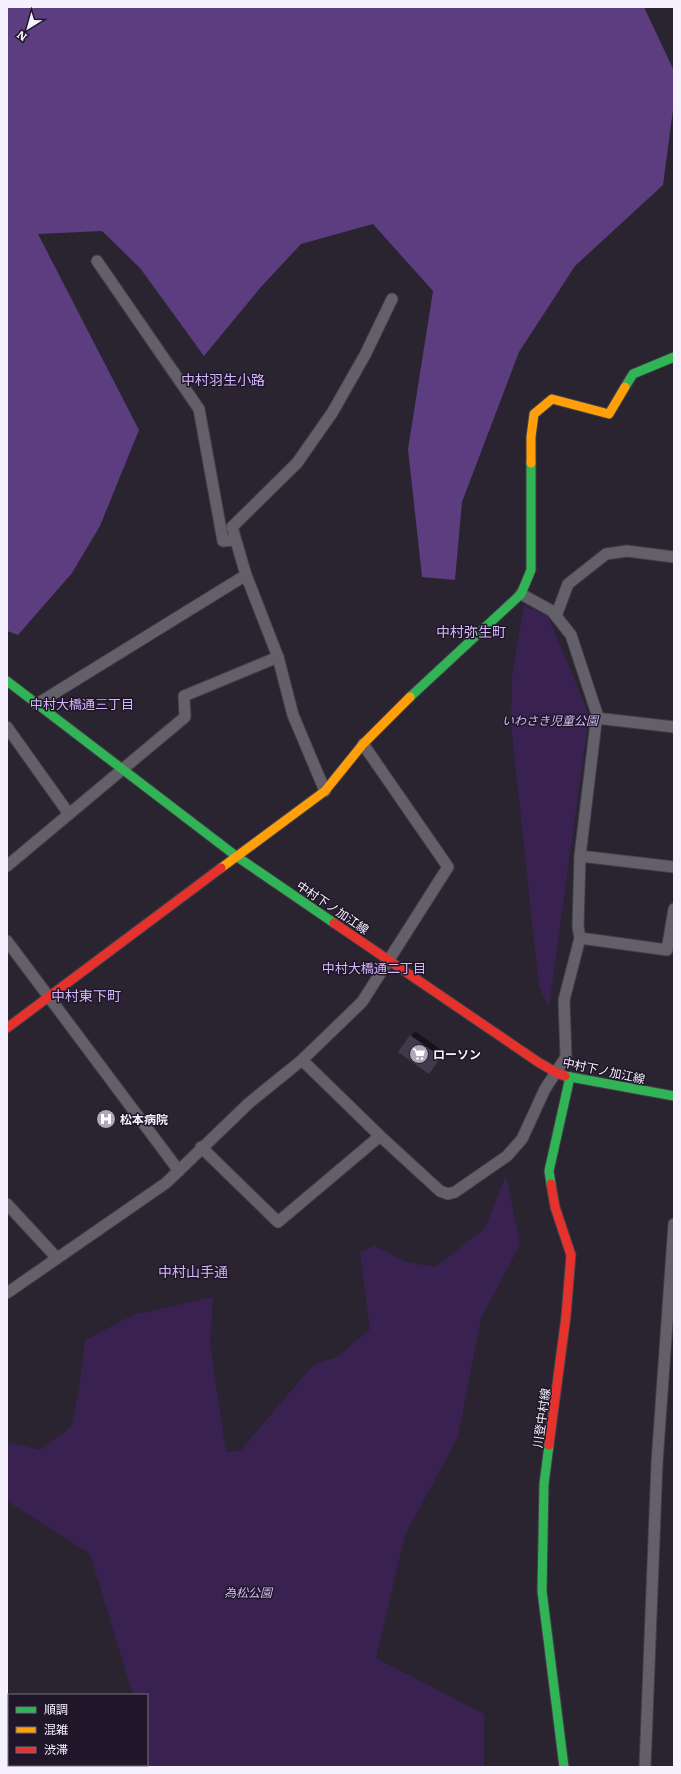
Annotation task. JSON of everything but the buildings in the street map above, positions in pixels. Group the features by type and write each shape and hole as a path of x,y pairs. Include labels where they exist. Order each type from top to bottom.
{"main road":[{"path":"7,1028 325,791 363,744 424,683 521,594 530,570 531,437 534,414 552,399 609,414 633,374 674,356"},
{"name":"中村下ノ加江線","path":"7,681 236,856 390,959 532,1058 557,1073 570,1077 674,1096"},
{"name":"川登中村線","path":"564,1767 542,1590 544,1484 563,1338 571,1255 554,1207 549,1172 570,1077"}],"street":[{"path":"97,261 199,409 223,541 235,540"},
{"path":"325,791 293,715 278,657 246,574 232,527 297,463 332,413 365,355 392,300"},
{"path":"556,616 568,584 606,554 627,551 674,557"},
{"path":"38,704 246,574"},
{"path":"302,1060 380,1136 440,1191 448,1194 456,1192 507,1156 522,1139 545,1090 566,1057 564,1000 580,938 578,927 580,856 597,714 571,635 552,611 521,594"},
{"path":"7,866 185,717 184,696 278,657"},
{"path":"596,718 674,727"},
{"path":"7,727 69,814"},
{"path":"7,1293 56,1257 166,1182 179,1171 201,1147 249,1103 302,1060 362,1002 390,959 448,867 363,744"},
{"path":"580,856 674,866"},
{"path":"580,938 667,950 674,909"},
{"path":"7,941 179,1171"},
{"path":"201,1147 278,1222 380,1136"},
{"path":"7,1204 56,1257"},
{"path":"645,1767 657,1463 674,1224"}],"green space":[{"name":"いわさき児童公園","path":"524,605 548,616 589,715 549,1007 539,987 511,724 512,677"},
{"name":"為松公園","path":"506,1175 520,1245 481,1318 458,1437 405,1535 376,1658 484,1714 484,1767 7,1767 7,1701 8,1766 148,1766 148,1694 133,1694 90,1554 7,1501 7,1442 40,1450 71,1427 79,1390 85,1340 133,1315 213,1297 210,1344 226,1452 240,1451 314,1364 337,1357 370,1329 360,1253 373,1245 406,1262 435,1267 485,1228"}],"shaded area":[{"path":"7,7 644,7 674,71 674,102 663,185 575,266 519,352 462,502 455,580 422,577 408,449 433,291 373,224 301,244 261,287 204,356 140,268 102,231 38,234 139,430 100,526 72,573 18,635 7,631"}],"traffic: fast":[{"path":"625,387 633,374 674,357"},
{"path":"410,697 521,594 531,570 531,463"},
{"path":"7,681 236,856 334,923"},
{"path":"565,1076 674,1096"},
{"path":"551,1184 549,1171 570,1077"},
{"path":"549,1445 544,1484 542,1591 564,1767"}],"traffic: slow":[{"path":"531,463 531,437 534,414 552,399 609,414 625,387"},
{"path":"221,868 325,791 363,744 410,697"}],"traffic: jam":[{"path":"7,1028 221,868"},
{"path":"334,923 538,1062 565,1076"},
{"path":"549,1445 566,1316 571,1255 555,1207 551,1184"}],"place":[{"name":"ローソン","path":"419,1054"},
{"name":"松本病院","path":"106,1119"}],"district":[{"name":"中村羽生小路","path":"223,379"},
{"name":"中村弥生町","path":"471,631"},
{"name":"中村大橋通三丁目","path":"82,703"},
{"name":"中村大橋通二丁目","path":"374,967"},
{"name":"中村東下町","path":"86,995"},
{"name":"中村山手通","path":"193,1271"}]}
